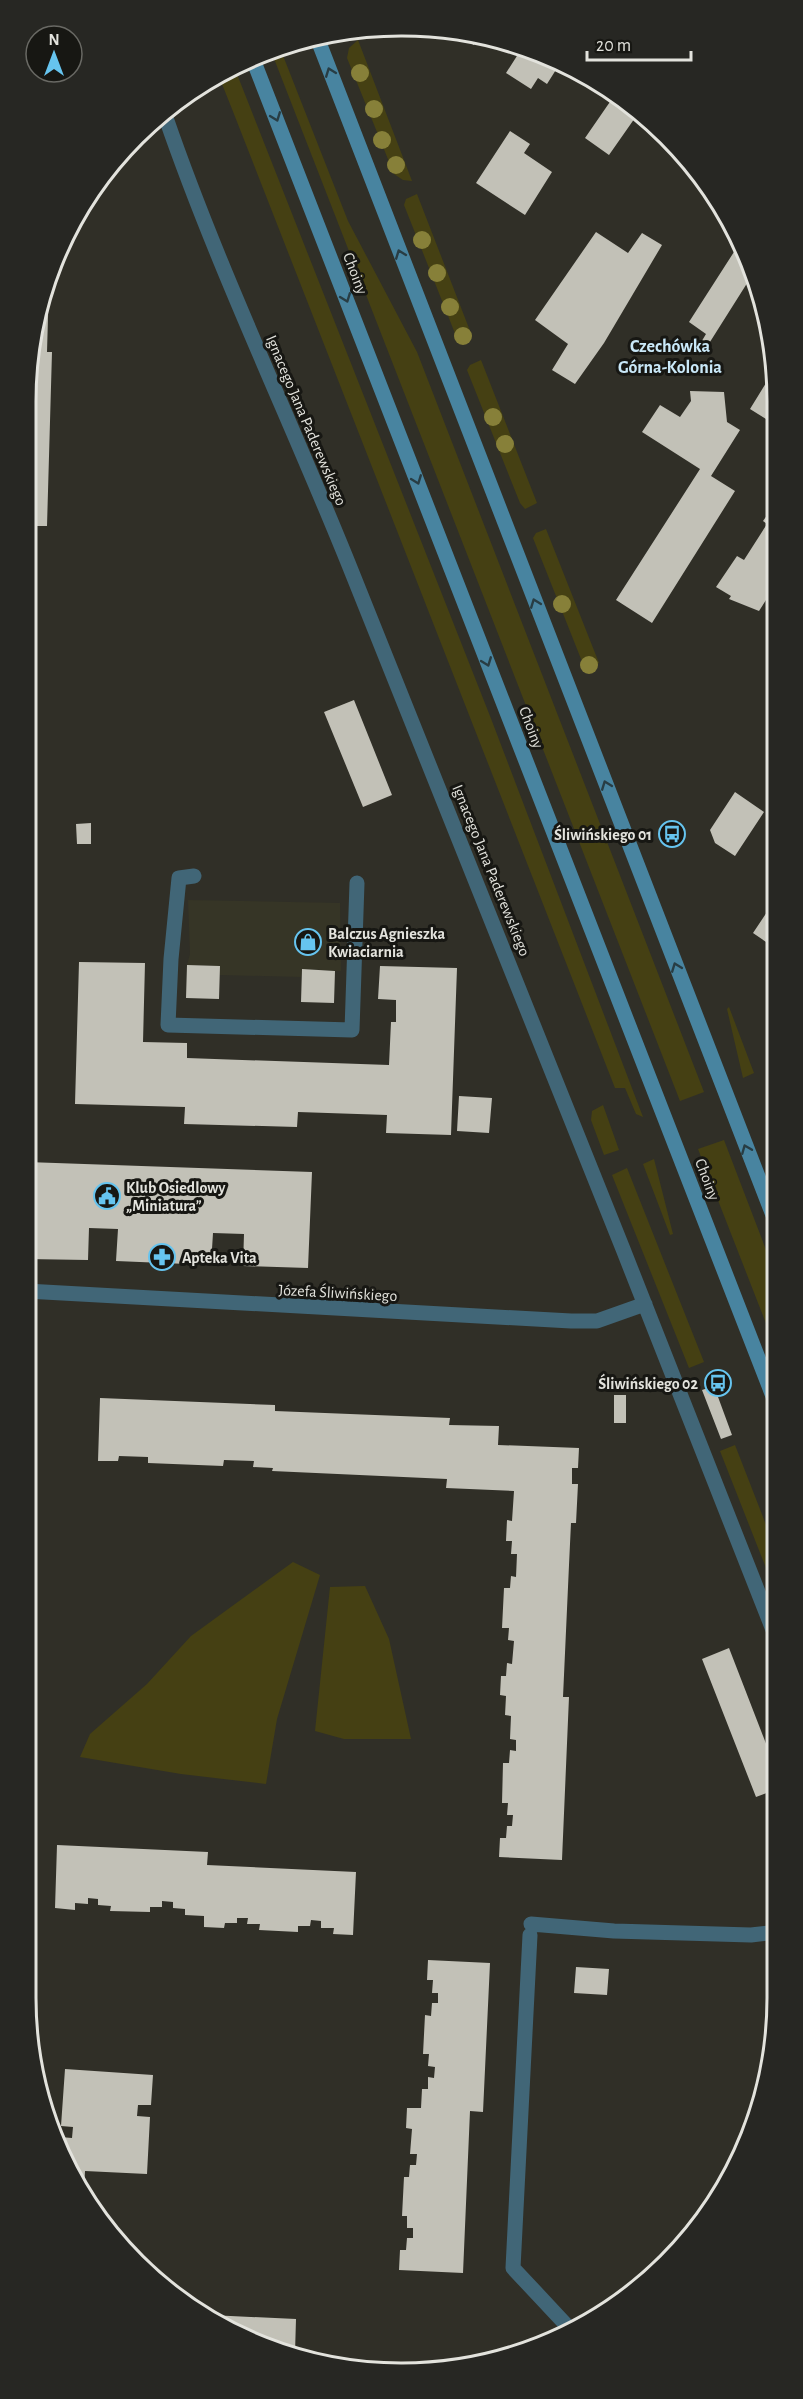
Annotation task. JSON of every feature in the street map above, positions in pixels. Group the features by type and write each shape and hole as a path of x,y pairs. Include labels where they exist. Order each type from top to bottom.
{"street":[{"path":"320,45 767,1200"},
{"name":"Choiny","path":"257,66 767,1381"},
{"name":"Ignacego Jana Paderewskiego","path":"167,122 204,224 345,553 767,1615"},
{"path":"194,876 179,878 171,959 168,1024 352,1030 357,883"},
{"name":"Józefa Śliwińskiego","path":"36,1292 571,1321 597,1320 645,1304"},
{"path":"565,2324 513,2268 530,1929 751,1935 767,1933"}],"shaded area":[{"path":"358,40 412,181 403,180 394,174 347,58 349,48"},
{"path":"283,55 348,221 417,352 704,1092 680,1101 274,59"},
{"path":"237,75 490,716 643,1117 636,1114 625,1088 615,1088 222,84"},
{"path":"417,194 472,336 458,341 404,205 406,199"},
{"path":"481,360 537,503 525,509 520,503 467,370 470,365"},
{"path":"546,529 599,663 589,668 583,664 533,538 536,533"},
{"path":"188,900 340,903 341,971 302,969 301,977 220,975 220,966 187,965 190,954"},
{"path":"729,1007 754,1073 743,1078 727,1009"},
{"path":"603,1105 619,1150 604,1155 591,1120 592,1111"},
{"path":"724,1140 767,1252 767,1326 698,1149"},
{"path":"654,1159 673,1234 670,1235 643,1164"},
{"path":"627,1168 704,1362 689,1368 612,1175"},
{"path":"735,1445 767,1527 767,1571 720,1451"},
{"path":"293,1562 320,1575 277,1719 266,1784 181,1774 80,1757 90,1734 147,1684 191,1636"},
{"path":"365,1586 389,1639 411,1739 344,1739 315,1731 330,1587"}],"building":[{"path":"518,55 555,71 547,84 538,78 531,89 506,73"},
{"path":"610,102 634,120 609,155 585,138"},
{"path":"510,131 530,144 524,153 552,172 525,215 476,183"},
{"path":"596,232 628,253 642,233 662,245 604,343 575,384 552,370 568,344 535,320"},
{"path":"734,252 747,283 703,353 697,349 706,334 689,322"},
{"path":"48,306 47,352 52,352 47,526 36,526 36,402 39,354"},
{"path":"766,383 767,420 750,409"},
{"path":"690,391 724,392 727,422 740,430 711,476 735,491 652,623 616,600 700,469 642,432 660,405 680,417 691,401"},
{"path":"767,524 767,598 759,611 729,599 731,596 716,587 737,556 744,560"},
{"path":"354,700 392,795 363,807 324,712"},
{"path":"735,792 764,812 735,856 715,843 710,830"},
{"path":"91,823 91,844 77,844 76,824"},
{"path":"767,912 767,943 753,933"},
{"path":"79,962 145,963 143,1042 187,1043 187,1058 389,1065 391,1022 396,1022 396,1000 378,999 380,966 457,968 451,1135 386,1133 387,1115 298,1112 297,1127 184,1124 185,1107 75,1104"},
{"path":"187,965 220,966 219,999 186,998"},
{"path":"302,969 335,971 334,1003 301,1002"},
{"path":"459,1096 492,1098 489,1133 457,1131"},
{"path":"36,1162 312,1172 308,1268 243,1266 244,1234 213,1233 211,1265 116,1261 118,1229 89,1228 88,1260 36,1259"},
{"path":"714,1386 732,1435 721,1439 702,1390"},
{"path":"614,1395 626,1395 626,1423 614,1423"},
{"path":"100,1398 275,1405 275,1411 450,1418 449,1425 499,1426 498,1445 579,1448 578,1468 572,1468 572,1484 578,1484 576,1523 571,1523 563,1697 569,1697 562,1860 499,1857 500,1838 506,1838 507,1826 512,1826 513,1815 507,1815 508,1803 502,1803 503,1763 509,1763 510,1750 516,1751 516,1740 510,1739 511,1716 505,1715 506,1696 500,1695 501,1676 506,1676 507,1663 512,1664 514,1641 508,1640 509,1628 502,1628 504,1588 510,1588 511,1576 516,1577 517,1554 511,1554 512,1541 506,1541 507,1520 512,1521 514,1491 446,1488 447,1479 272,1471 273,1468 253,1467 254,1461 224,1460 223,1466 148,1463 148,1457 119,1456 118,1461 98,1461"},
{"path":"729,1648 767,1746 767,1793 756,1797 702,1659"},
{"path":"57,1845 208,1852 207,1865 356,1872 353,1935 333,1934 334,1928 321,1928 321,1921 311,1920 310,1926 298,1926 298,1932 259,1930 260,1924 247,1924 248,1918 237,1918 237,1923 225,1923 224,1928 204,1927 204,1916 185,1915 185,1909 173,1908 173,1902 162,1901 162,1907 150,1907 150,1912 110,1911 111,1906 98,1905 98,1899 88,1898 88,1904 75,1903 75,1910 55,1908"},
{"path":"428,1960 490,1963 483,2112 470,2111 463,2273 399,2270 400,2250 406,2250 407,2238 413,2238 413,2228 407,2228 407,2216 402,2216 404,2177 409,2177 410,2165 416,2165 417,2154 410,2154 412,2129 406,2128 407,2108 421,2108 422,2089 428,2089 428,2077 434,2078 435,2067 428,2066 429,2054 423,2054 425,2015 431,2016 432,2003 438,2003 438,1993 432,1993 433,1980 427,1980"},
{"path":"576,1967 609,1969 607,1995 574,1993"},
{"path":"65,2069 153,2075 151,2105 138,2105 137,2116 150,2117 147,2174 85,2171 85,2179 64,2137 72,2138 73,2127 61,2126"},
{"path":"222,2316 296,2319 295,2347 262,2335"}],"place":[{"name":"Śliwińskiego 01","path":"672,834"},
{"name":"Balczus Agnieszka Kwiaciarnia","path":"308,942"},
{"name":"Klub Osiedlowy „Miniatura”","path":"107,1196"},
{"name":"Apteka Vita","path":"162,1257"},
{"name":"Śliwińskiego 02","path":"718,1383"}],"district":[{"name":"Czechówka Górna-Kolonia","path":"670,356"}]}
